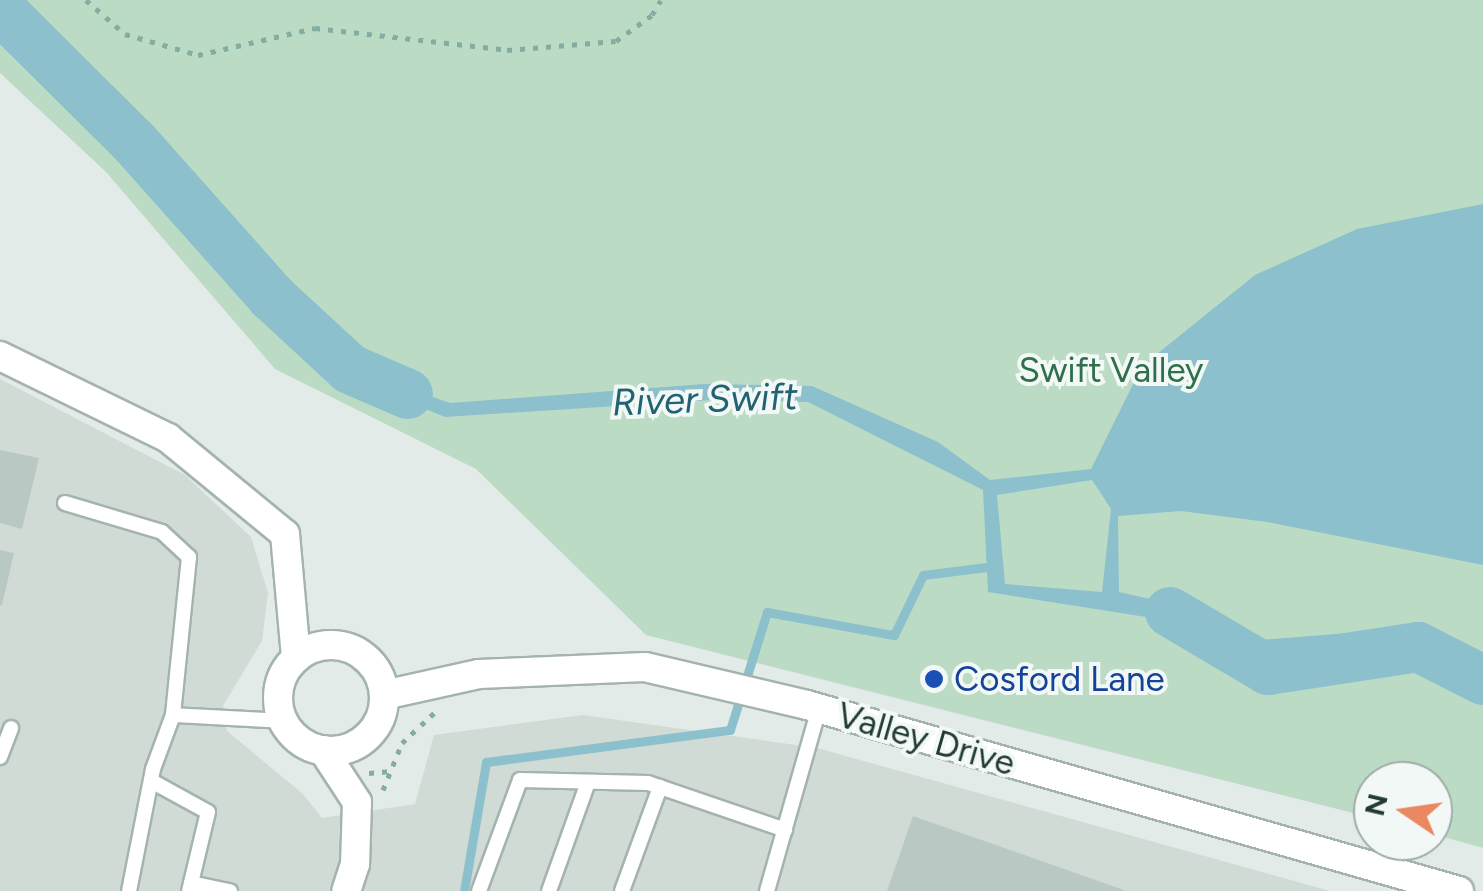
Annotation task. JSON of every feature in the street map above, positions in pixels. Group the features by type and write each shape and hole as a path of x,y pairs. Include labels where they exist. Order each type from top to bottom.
{"street":[{"path":"0,356 168,438 285,534 296,658"},
{"path":"343,646 372,664 384,696 366,738 322,750 306,745 283,721 279,688 296,658 310,649 343,646"},
{"name":"Valley Drive","path":"384,696 480,674 645,667 819,709 1459,891"},
{"path":"322,750 357,802 355,864 346,891"}],"lane":[{"path":"65,503 162,532 190,557 173,715 153,769 154,783 129,891"},
{"path":"767,891 819,709"},
{"path":"173,715 283,721"},
{"path":"0,757 11,728"},
{"path":"479,891 520,780 660,787 784,830"},
{"path":"549,891 588,782"},
{"path":"154,783 208,812 190,887 230,891"},
{"path":"622,891 660,787"}],"path":[{"path":"86,0 125,34 198,55 315,28 507,50 616,41 652,15 660,0"},
{"path":"379,808 402,743 438,710"}],"shaded area":[{"path":"0,379 185,475 251,537 268,593 262,641 223,706 227,731 303,794 322,818 415,804 434,735 583,715 817,748 1330,891 0,891"}],"green space":[{"name":"Swift Valley","path":"0,0 1483,0 1483,848 1453,840 1453,761 1353,761 1353,813 646,635 476,469 275,369 106,172 0,73"}],"water":[{"path":"0,0 198,193 248,252 284,320 322,358 450,403 704,384 812,386 938,442 990,480 1091,469 1142,366 1255,275 1357,229 1483,204 1483,565 1267,522 1181,511 1118,516 1119,592 1173,604 1261,640 1410,628 1483,672 1483,687 1404,641 1271,664 1184,623 988,592 983,490 808,402 726,399 445,417 315,364 282,332 241,255 177,184 0,18","holes":["1092,480 1111,509 1102,592 1005,584 997,495"]}],"building":[{"path":"0,450 39,458 22,529 0,523"},
{"path":"0,550 14,553 2,605 0,605"},
{"path":"913,816 1124,890 1124,891 887,891"}],"waterway":[{"name":"River Swift","path":"0,9 134,142 272,297 350,369 408,394"},
{"path":"464,891 486,762 730,730 767,612 894,635 923,575 994,566"},
{"name":"River Swift","path":"1170,612 1268,670 1418,647 1483,680"}],"place":[{"name":"Cosford Lane","path":"934,679"}]}
